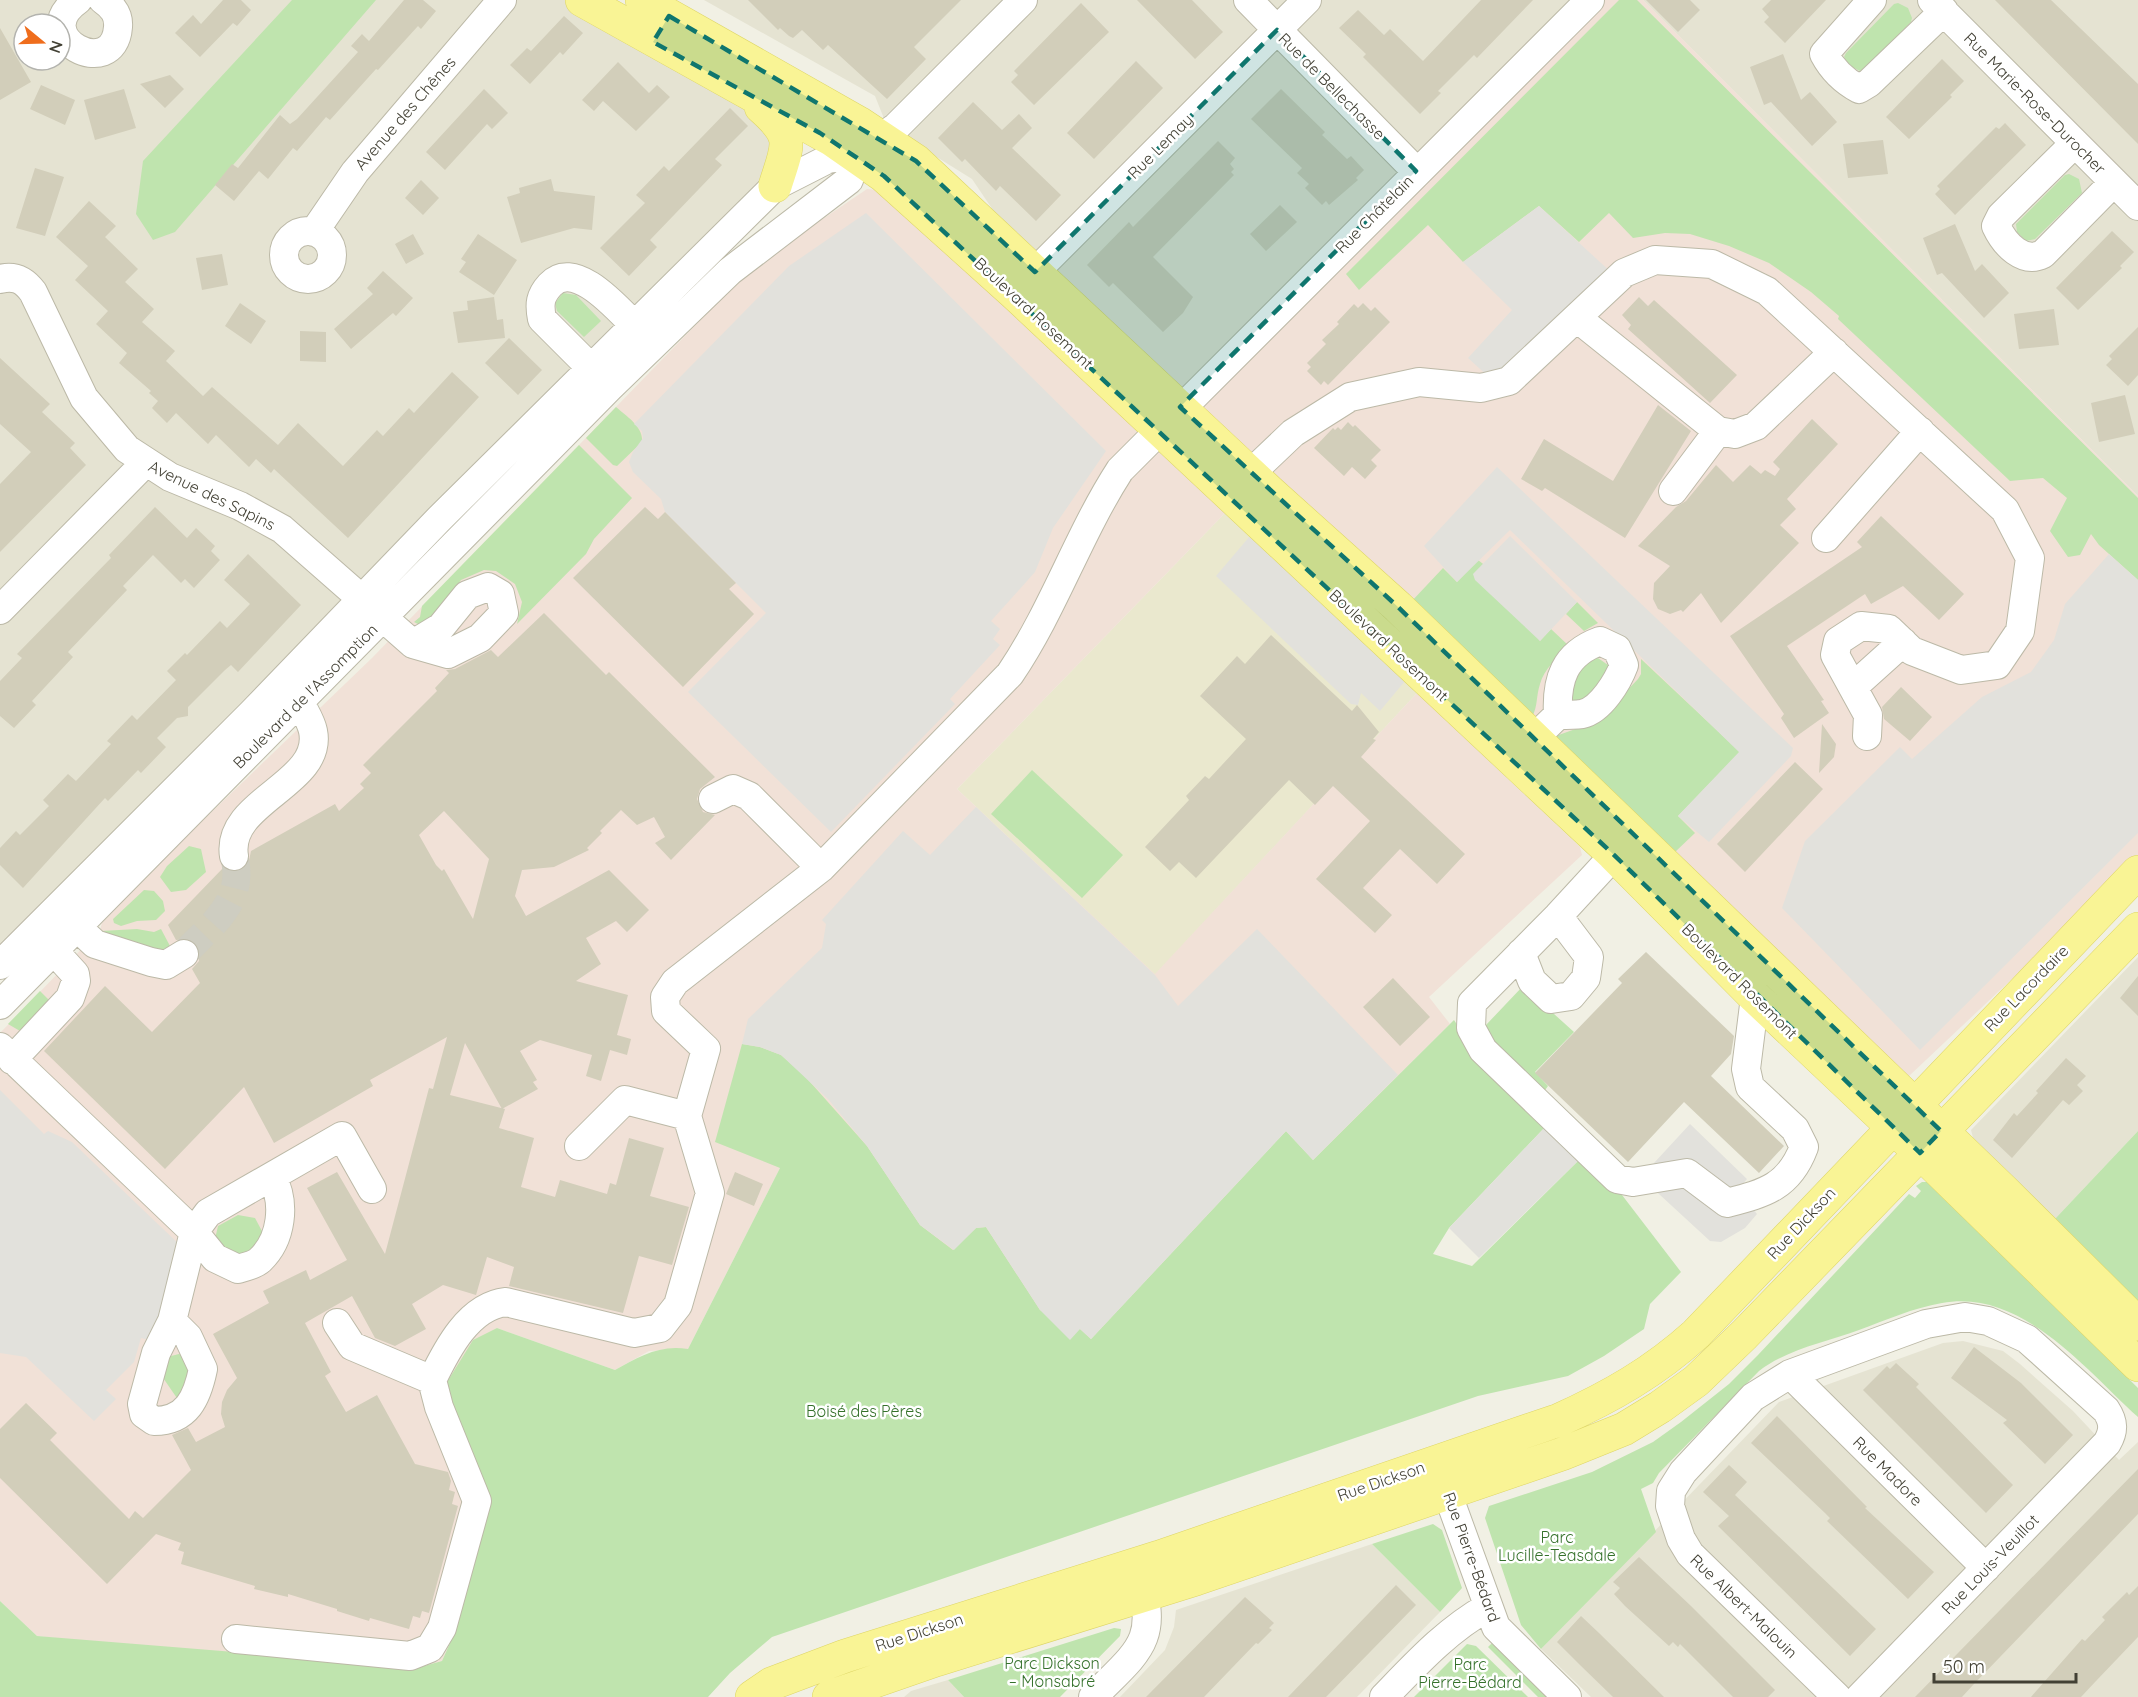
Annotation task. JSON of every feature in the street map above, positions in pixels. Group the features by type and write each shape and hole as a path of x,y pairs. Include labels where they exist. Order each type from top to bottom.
{"main road":[{"name":"Boulevard Rosemont","path":"582,0 662,14 869,146 884,176 1025,282 1624,844 1903,1116 2138,1324"},
{"name":"Boulevard Rosemont","path":"662,14 744,92 869,146"},
{"path":"744,92 781,124 786,135 784,158 775,186"},
{"name":"Boulevard Rosemont","path":"1169,418 1251,474 1398,607 1522,750"},
{"name":"Boulevard Rosemont","path":"1624,844 1755,997 1903,1116"},
{"name":"Rue Lacordaire","path":"1903,1116 2138,872"},
{"path":"1931,1142 2138,929"},
{"name":"Rue Dickson","path":"752,1697 771,1684 845,1656 1134,1564 1437,1462 1559,1420 1608,1398 1668,1360 1696,1334 1903,1116"},
{"name":"Boulevard Rosemont","path":"1931,1142 2138,1365"},
{"name":"Rue Dickson","path":"849,1694 936,1660 1145,1595 1448,1494 1624,1429 1696,1381 1744,1335 1931,1142"}],"street":[{"path":"78,0 65,13 63,31 66,40 81,52 100,52 108,47 118,31 116,4"},
{"name":"Avenue des Chênes","path":"314,232 355,172 502,0"},
{"name":"Boulevard de l'Assomption","path":"600,377 634,324 775,186 828,159 869,146 903,121 1023,0"},
{"name":"Rue de Bellechasse","path":"1248,0 1416,171"},
{"name":"Rue Lemay","path":"1025,282 1307,0"},
{"name":"Rue Châtelain","path":"687,1116 706,1049 666,1011 665,997 675,982 821,868 1010,674 1048,612 1095,509 1120,470 1416,171 1590,0"},
{"path":"1872,0 1824,54 1830,66 1859,89 1869,84 1938,6"},
{"name":"Rue Marie-Rose-Durocher","path":"1938,6 2138,206"},
{"path":"2075,143 2001,216 1996,226 2000,235 2022,257 2033,259 2043,254 2114,182"},
{"name":"Boulevard de l'Assomption","path":"0,1005 300,702 439,519 600,377 730,271 849,180 869,146"},
{"path":"1251,474 1293,433 1350,397 1419,382 1481,388 1509,381 1624,273 1655,260 1712,264 1767,291 1920,431 2005,510 2030,558 2020,631 1997,665 1961,670 1912,651 1889,629 1862,626 1838,641 1835,655 1868,715 1867,736"},
{"name":"Avenue des Sapins","path":"0,279 9,277 24,281 33,292 84,398 125,447 145,463 170,477 240,506 282,529 413,644"},
{"path":"600,377 542,319 539,306 541,296 554,280 567,277 580,279 599,291 634,324"},
{"path":"1577,318 1718,431 1735,434 1756,426 1834,352"},
{"path":"1673,491 1718,431"},
{"path":"1826,538 1920,431"},
{"path":"0,610 145,463"},
{"name":"Boulevard de l'Assomption","path":"0,964 56,906 372,609"},
{"path":"1853,687 1903,642"},
{"path":"234,856 232,845 235,832 246,818 304,766 313,747 314,731 300,702"},
{"path":"1522,750 1558,715"},
{"path":"713,799 733,789 748,796 821,868"},
{"path":"1624,844 1558,916 1472,1003 1471,1028 1483,1050 1617,1179 1633,1182 1687,1173 1727,1203 1767,1193 1796,1168 1804,1147 1796,1129 1750,1087 1746,1069 1755,997"},
{"path":"56,906 95,944 166,965 184,954"},
{"path":"1521,953 1532,981 1551,999 1571,996 1586,978 1589,957 1558,916"},
{"path":"54,951 75,974 74,990 70,998 6,1054 194,1232 215,1258 238,1269 259,1262 276,1238 282,1208 278,1188 272,1177"},
{"path":"236,1639 410,1656 430,1648 442,1628 477,1501 439,1407 432,1380 452,1340 490,1304 506,1302 634,1333 660,1328 678,1305 710,1192 687,1116 625,1100 579,1146"},
{"path":"172,1321 194,1232 208,1213 342,1136 372,1188"},
{"name":"Rue Albert-Malouin","path":"1837,1697 1690,1554 1681,1539 1670,1506 1671,1491 1683,1472 1754,1397 1790,1374 1926,1324 1965,1317 1988,1321 2008,1330 2044,1352 2106,1410 2113,1427"},
{"path":"336,1323 351,1346 432,1380"},
{"name":"Rue Madore","path":"1790,1374 1986,1568"},
{"name":"Rue Louis-Veuillot","path":"1860,1697 2107,1443 2113,1427"},
{"name":"Rue Pierre-Bédard","path":"1437,1462 1488,1606 1502,1633 1567,1697"},
{"path":"1093,1697 1141,1645 1148,1626 1145,1595 1134,1564"},
{"path":"1384,1697 1441,1639 1463,1621 1488,1606"},
{"path":"845,1656 849,1694"}],"highlighted area":[{"path":"669,16 916,161 1035,272 1277,30 1416,171 1180,407 1398,607 1941,1131 1920,1153 1613,854 884,176 820,133 653,42"}],"shaded area":[{"path":"0,0 569,0 762,115 772,130 772,174 0,965"},
{"path":"704,0 1590,0 1180,407 1035,272 972,179 887,126 875,96"},
{"path":"1590,0 1643,0 2138,496 2138,860 1909,1076 1180,407"},
{"path":"1643,0 2138,0 2138,496"},
{"path":"867,189 878,190 1227,511 957,789 1155,974 1417,693 1580,847 1582,855 1429,997 1450,1024 1313,1160 1286,1131 1091,1339 780,1168 688,1349 649,1351 615,1370 497,1328 474,1564 450,1643 442,1661 420,1667 176,1651 37,1636 0,1601 0,1033 100,930 102,923 195,828 372,658 752,267"},
{"path":"1539,206 1613,274 1491,379 1468,358 1512,310 1463,262"},
{"path":"866,213 1106,451 1053,528 1035,572 991,621 1000,629 993,639 1000,645 950,699 955,704 831,832 688,692 766,613 665,512 661,499 633,472 629,462 643,438 642,431 634,424 789,266"},
{"path":"1497,467 1793,748 1791,756 1709,842 1678,816 1739,752 1510,530 1457,582 1424,546"},
{"path":"1227,511 1417,693 1155,975 957,789"},
{"path":"1250,536 1405,681 1380,711 1361,693 1358,705 1351,704 1216,576"},
{"path":"1510,536 1577,602 1540,641 1475,580 1473,574"},
{"path":"2109,554 2138,580 2138,833 1920,1050 1782,908 1805,841 1900,747 1912,759 1982,697 2031,672 2054,640 2065,604"},
{"path":"976,807 1155,975 1178,1006 1257,929 1398,1075 1313,1160 1286,1131 1091,1339 1080,1329 1070,1340 1040,1310 986,1227 976,1228 954,1250 920,1225 867,1146 828,1099 781,1055 760,1047 742,1044 748,1019 822,948 826,924 822,920 903,831 930,855"},
{"path":"2138,957 2138,1131 2054,1220 1973,1138 1971,1130"},
{"path":"0,1090 44,1134 48,1131 72,1142 182,1247 154,1341 141,1338 134,1362 106,1390 116,1399 94,1421 26,1357 0,1353"},
{"path":"1690,1124 1747,1179 1738,1190 1757,1214 1745,1228 1721,1242 1710,1241 1647,1183 1654,1163"},
{"path":"1547,1125 1582,1157 1479,1258 1449,1228"},
{"path":"1963,1341 2003,1351 2073,1411 2119,1460 2138,1442 2138,1697 1591,1697 1541,1649 1779,1402 1943,1343"},
{"path":"1372,1544 1440,1612 1357,1697 1120,1697 1165,1650 1174,1627 1176,1610"},
{"path":"948,1680 964,1697 904,1697 911,1691"}],"green space":[{"path":"292,0 376,0 175,232 153,240 136,214 143,161"},
{"path":"1619,0 1637,0 2138,498 2138,580 2099,545 2091,534 2080,555 2068,557 2050,531 2067,498 2043,478 2010,481 1838,319 1839,316 1811,292 1769,263 1729,246 1690,234 1665,233 1633,238 1609,213 1579,242 1539,206 1463,262 1428,225 1359,290 1346,274"},
{"path":"1898,3 1908,8 1912,18 1911,22 1865,68 1860,71 1850,66 1844,57 1846,53 1894,4"},
{"path":"2069,174 2079,179 2082,193 2035,239 2026,241 2017,232 2016,224 2065,175"},
{"path":"563,293 576,295 601,321 584,337 557,311 555,303"},
{"path":"616,407 637,427 642,437 642,442 617,466 613,465 586,438"},
{"path":"579,445 632,498 594,539 586,554 517,624 522,602 515,584 496,571 484,570 461,580 440,611 422,626 414,622 420,617 422,606"},
{"path":"1478,560 1487,567 1540,641 1551,629 1569,646 1545,673 1532,717 1410,603 1443,568 1457,582"},
{"path":"1577,602 1598,623 1584,631 1566,614"},
{"path":"1598,658 1608,665 1609,675 1577,707 1562,688 1587,661"},
{"path":"1641,659 1740,752 1678,816 1695,833 1674,853 1553,737 1598,721 1638,679 1641,674"},
{"path":"1032,770 1123,855 1082,898 991,814"},
{"path":"189,846 201,849 206,872 186,890 171,892 160,877 167,866"},
{"path":"144,890 154,891 163,901 165,911 156,920 137,921 121,926 114,923 113,919"},
{"path":"137,929 154,932 161,929 170,946 156,953 101,931"},
{"path":"1523,986 1574,1032 1535,1072 1548,1086 1543,1093 1490,1041 1486,1025"},
{"path":"40,991 54,1005 20,1031 8,1024"},
{"name":"Boisé des Pères","path":"1454,1020 1477,1055 1547,1125 1449,1228 1433,1254 1472,1266 1582,1157 1622,1195 1681,1272 1650,1304 1644,1329 1604,1356 1568,1376 1478,1396 772,1637 730,1673 708,1697 0,1697 0,1601 37,1636 420,1667 442,1661 450,1643 474,1564 444,1387 473,1340 497,1328 615,1370 641,1356 659,1350 688,1349 780,1168 715,1142 742,1044 760,1047 781,1055 803,1074 867,1146 920,1225 953,1250 976,1228 986,1227 1040,1310 1080,1329 1091,1339 1286,1131 1313,1160"},
{"path":"2138,1131 2138,1303 2054,1220"},
{"name":"Parc Lucille-Teasdale","path":"1927,1182 2138,1388 2138,1417 2050,1336 2025,1320 1999,1308 1971,1302 1942,1303 1921,1308 1807,1347 1770,1363 1759,1371 1659,1473 1653,1483 1641,1489 1656,1532 1541,1649 1521,1625 1485,1518 1489,1506 1592,1472 1653,1442 1681,1422 1729,1384 1909,1194 1915,1198 1921,1191 1916,1186"},
{"path":"238,1215 255,1218 263,1233 260,1241 244,1256 230,1253 215,1239 218,1226"},
{"path":"179,1354 191,1361 181,1404 159,1372 167,1357"},
{"path":"1433,1524 1442,1530 1462,1588 1440,1612 1372,1544"},
{"name":"Parc Dickson – Monsabré","path":"1114,1628 1121,1629 1120,1636 1060,1697 964,1697 948,1680"},
{"path":"1495,1640 1551,1697 1538,1697 1488,1647"},
{"name":"Parc Pierre-Bédard","path":"1467,1644 1476,1646 1528,1697 1414,1697"}],"building":[{"path":"223,0 241,0 251,10 237,26 233,23 200,57 175,33 193,15 201,24"},
{"path":"404,0 423,0 436,11 421,29 418,26 378,70 376,69 330,120 326,117 297,151 293,148 268,179 259,171 234,201 215,185 232,164 238,168 280,115 290,124 297,119 358,52 351,46 362,34 369,41"},
{"path":"748,0 961,0 914,47 926,59 887,99 828,45 823,50 802,30 793,38 780,28 778,30"},
{"path":"1137,0 1192,0 1223,32 1195,59"},
{"path":"1481,0 1533,0 1477,58 1474,55 1438,91 1441,93 1420,114 1363,57 1366,54 1339,28 1358,10 1384,35 1390,29 1423,61"},
{"path":"1646,0 1690,0 1700,10 1678,32"},
{"path":"1771,0 1826,0 1785,43 1764,22 1769,17 1762,9"},
{"path":"1995,0 2051,0 2138,84 2138,144"},
{"path":"1081,3 1109,32 1034,105 1011,82 1018,75 1014,71"},
{"path":"564,16 583,33 563,55 560,52 530,84 510,65 527,48 531,51"},
{"path":"0,28 12,49 12,72 25,72 31,82 0,100"},
{"path":"1783,54 1801,100 1810,92 1837,122 1812,146 1771,102 1764,105 1750,67"},
{"path":"1942,59 1964,81 1950,95 1952,97 1909,139 1886,117"},
{"path":"1136,61 1163,88 1094,159 1067,133"},
{"path":"618,62 649,93 657,85 670,97 636,131 603,101 594,111 582,100"},
{"path":"170,75 184,89 165,108 140,84"},
{"path":"41,85 75,100 65,125 30,109"},
{"path":"124,89 136,128 95,140 84,100"},
{"path":"484,89 508,113 492,129 487,124 445,170 426,152"},
{"path":"1281,89 1325,132 1322,135 1347,159 1351,156 1364,170 1356,178 1358,180 1329,205 1326,201 1322,205 1305,188 1309,184 1297,173 1302,168 1251,119"},
{"path":"973,102 1002,130 1019,114 1032,128 1012,148 1061,195 1036,221 1000,186 996,191 965,159 962,162 938,138"},
{"path":"730,108 748,126 715,159 722,165 650,240 657,247 629,276 600,248 645,203 636,195 664,166 669,171"},
{"path":"2005,123 2026,145 1955,215 1935,194 1940,189 1937,186 1996,127 1999,129"},
{"path":"1883,140 1888,174 1848,178 1843,144"},
{"path":"1218,141 1235,158 1230,164 1234,169 1231,172 1234,175 1153,257 1193,297 1183,313 1163,332 1113,283 1109,287 1087,265 1129,222 1133,227"},
{"path":"35,168 64,177 45,236 16,228"},
{"path":"551,179 554,191 595,196 592,230 574,228 521,243 507,197 520,193 519,188"},
{"path":"421,180 439,198 423,215 405,198"},
{"path":"89,201 116,226 105,237 138,269 125,282 154,309 142,322 175,351 166,361 203,396 212,387 278,445 298,423 343,466 377,430 383,436 409,408 414,413 452,372 479,397 348,538 274,469 271,473 256,459 249,467 216,435 208,444 176,413 167,423 152,408 158,401 149,393 151,391 119,363 127,353 96,324 108,311 75,280 88,266 56,237"},
{"path":"1280,205 1297,222 1266,251 1250,234"},
{"path":"1955,224 1975,271 1982,264 2009,293 1984,318 1942,273 1937,275 1923,238"},
{"path":"2112,231 2134,252 2120,266 2122,268 2078,310 2056,288"},
{"path":"413,234 424,254 406,264 395,244"},
{"path":"478,234 517,260 494,295 459,272 466,262 461,259"},
{"path":"222,254 228,285 202,290 196,258"},
{"path":"383,271 413,298 396,316 393,313 351,349 334,329 373,294 367,288"},
{"path":"494,297 497,320 503,319 505,338 458,343 453,312 468,310 467,301"},
{"path":"1639,297 1648,306 1654,300 1737,375 1710,403 1628,329 1631,325 1622,315"},
{"path":"240,303 266,321 251,344 225,326"},
{"path":"1363,303 1371,311 1375,307 1390,322 1328,385 1324,381 1321,385 1307,371 1311,367 1307,363 1326,344 1322,340 1339,324 1337,322 1354,304 1358,308"},
{"path":"2054,309 2059,345 2019,349 2014,314"},
{"path":"2138,327 2138,375 2128,386 2106,365 2112,359 2109,356"},
{"path":"300,331 326,332 326,362 300,361"},
{"path":"509,338 542,370 518,395 485,363"},
{"path":"0,358 50,404 42,412 75,443 70,448 86,465 0,552 0,484 31,452 0,424"},
{"path":"2125,395 2135,434 2099,442 2091,403"},
{"path":"1658,405 1691,431 1625,538 1545,488 1542,491 1521,479 1544,439 1613,481"},
{"path":"1812,419 1838,444 1787,499 1796,509 1780,525 1799,543 1721,623 1701,593 1683,612 1681,610 1670,614 1658,609 1653,599 1654,583 1670,566 1638,546 1676,507 1686,501 1716,465 1733,482 1750,465 1761,474 1765,470 1775,476 1780,469 1773,462"},
{"path":"1348,422 1353,427 1355,425 1381,450 1371,460 1377,466 1365,479 1352,467 1344,476 1314,448 1333,428 1335,430 1338,427 1341,430"},
{"path":"155,507 187,538 196,528 215,546 211,551 220,560 194,588 185,579 181,583 153,555 123,586 127,590 68,652 73,657 32,701 36,705 14,728 0,716 0,681 22,658 17,654 111,558 109,555"},
{"path":"645,507 658,519 665,512 736,583 729,589 754,614 683,687 573,578"},
{"path":"1881,516 1964,594 1939,620 1903,586 1871,604 1865,594 1787,646 1824,700 1821,701 1829,713 1794,738 1781,718 1784,714 1730,636 1862,547 1857,542"},
{"path":"248,554 301,605 238,672 231,665 188,707 188,716 177,718 157,738 166,747 141,773 138,770 108,801 105,798 23,888 0,865 0,848 16,831 20,835 49,806 43,800 68,774 76,781 111,744 107,741 132,715 137,720 176,680 167,671 185,653 187,655 220,621 227,628 250,604 224,580"},
{"path":"544,613 606,675 609,672 715,777 700,789 697,799 703,812 715,815 671,860 655,843 665,837 654,817 637,825 621,810 600,831 602,833 587,848 589,850 554,867 522,870 515,896 526,916 609,870 649,910 627,932 616,921 586,938 601,964 576,981 628,995 617,1035 631,1039 627,1055 610,1050 601,1081 586,1076 592,1055 540,1040 520,1051 537,1080 533,1082 538,1089 503,1108 505,1109 499,1128 534,1138 521,1187 555,1197 560,1180 607,1194 610,1183 616,1185 629,1138 664,1148 650,1196 689,1207 672,1265 639,1256 623,1313 509,1286 514,1267 487,1257 476,1295 443,1285 412,1304 426,1329 395,1346 375,1338 352,1296 305,1323 331,1372 325,1376 346,1412 377,1395 415,1464 448,1472 451,1481 449,1490 455,1492 452,1504 458,1506 429,1613 422,1611 420,1618 413,1616 409,1629 370,1618 369,1621 288,1594 288,1597 254,1589 255,1586 181,1564 184,1552 178,1550 181,1543 156,1534 107,1584 0,1478 0,1429 26,1403 57,1433 50,1440 129,1519 135,1511 143,1518 191,1470 172,1435 188,1428 196,1442 225,1427 221,1414 222,1402 227,1390 237,1378 213,1334 269,1303 263,1291 306,1270 310,1280 347,1260 307,1188 337,1172 385,1254 429,1088 433,1089 447,1037 370,1080 373,1086 274,1143 244,1087 165,1169 44,1051 105,986 152,1032 200,983 192,969 199,961 198,946 191,939 176,940 168,925 223,868 232,872 241,871 248,865 251,851 335,804 339,811 364,788 360,784 371,773 363,765 437,691 435,688 449,673 446,670 455,669 491,650 498,657","holes":["444,811 489,859 473,919 444,869 442,871 436,865 419,835","465,1043 502,1108 450,1095"]},
{"path":"1271,635 1352,711 1357,705 1379,732 1373,739 1376,740 1361,757 1465,854 1437,884 1400,849 1363,888 1392,915 1375,933 1316,879 1370,821 1333,786 1315,805 1289,780 1196,878 1179,862 1170,871 1145,847 1189,800 1186,796 1205,776 1209,779 1246,739 1200,696 1237,656 1245,664"},
{"path":"1901,687 1932,717 1910,741 1884,719 1882,707"},
{"path":"1822,724 1836,744 1834,757 1819,773"},
{"path":"1795,762 1823,789 1745,872 1717,844"},
{"path":"1646,952 1734,1036 1731,1054 1711,1076 1784,1146 1759,1173 1684,1102 1628,1162 1535,1073 1622,983 1618,979"},
{"path":"2138,976 2138,1016 2120,998"},
{"path":"1393,978 1430,1017 1400,1046 1363,1007"},
{"path":"2066,1058 2086,1076 2077,1085 2083,1091 2069,1105 2063,1100 2012,1158 1993,1140 2014,1113 2017,1116 2038,1093 2036,1091"},
{"path":"735,1172 763,1184 754,1206 726,1194"},
{"path":"1974,1347 2021,1383 2073,1435 2045,1464 2003,1423 2007,1420 1951,1378"},
{"path":"1896,1363 1919,1384 1916,1387 2013,1485 1986,1513 1863,1390 1887,1366 1890,1369"},
{"path":"1777,1416 1867,1507 1865,1508 1934,1572 1908,1599 1827,1521 1830,1518 1825,1513 1751,1443"},
{"path":"1729,1465 1747,1482 1735,1495 1876,1629 1850,1656 1718,1526 1729,1516 1703,1492"},
{"path":"2138,1469 2138,1514 1962,1697 1915,1697"},
{"path":"1639,1557 1775,1690 1768,1697 1733,1697 1680,1644 1678,1647 1673,1642 1669,1646 1625,1606 1614,1594 1620,1588 1613,1582"},
{"path":"1396,1585 1416,1605 1326,1697 1288,1697"},
{"path":"2138,1586 2138,1637 2081,1697 2031,1697 2082,1639 2085,1641 2105,1620 2102,1617 2127,1592 2129,1595"},
{"path":"1245,1597 1274,1623 1269,1628 1272,1630 1258,1644 1256,1643 1204,1697 1146,1697"},
{"path":"1581,1616 1664,1697 1613,1697 1580,1665 1557,1642"}],"tunnel":[{"path":"184,954 215,922 231,899 236,872 234,856"}]}
